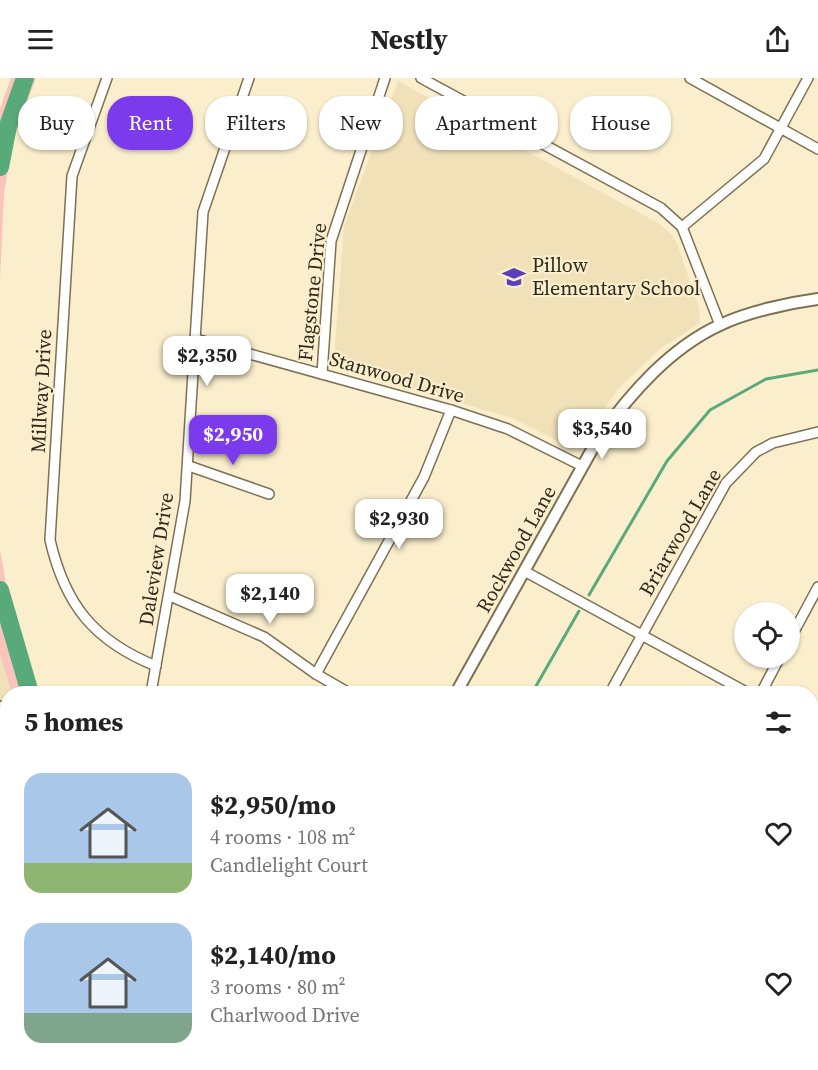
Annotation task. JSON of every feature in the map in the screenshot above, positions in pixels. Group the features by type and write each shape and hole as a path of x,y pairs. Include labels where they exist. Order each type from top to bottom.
{"street":[{"name":"Millway Drive","path":"107,78 72,176 50,540 57,568 75,606 102,638 156,666"},
{"name":"Daleview Drive","path":"152,686 170,596 189,466 203,212 249,78"},
{"name":"Flagstone Drive","path":"321,375 331,241 385,78"},
{"path":"421,78 661,208 682,227 720,325"},
{"path":"690,78 818,149"},
{"path":"682,227 764,159 808,78"},
{"name":"Rockwood Lane","path":"460,686 526,572 582,466 599,437 627,399 675,353 720,325 797,302 818,299"},
{"name":"Stanwood Drive","path":"196,339 451,410 508,429 582,466"},
{"path":"316,674 424,477 451,410"},
{"name":"Briarwood Lane","path":"614,686 726,483 742,463 773,443 818,432"},
{"path":"189,466 269,494"},
{"path":"526,572 735,686"},
{"path":"800,621 818,587"},
{"path":"170,596 264,637 337,686"},
{"path":"765,686 774,668"}],"shaded area":[{"path":"11,78 36,78 29,96 18,96 18,127 13,141 4,193 0,279 0,109"},
{"name":"Pillow Elementary School","path":"398,81 425,96 415,96 415,150 524,150 660,224 672,235 678,246 699,308 700,323 660,349 619,388 576,448 571,448 512,418 342,369 334,361 344,226 372,150 403,150 403,96 392,96"},
{"path":"0,550 8,596 36,686 10,686 0,655"},
{"path":"0,654 10,686 0,686"}],"waterway":[{"path":"0,167 8,126 25,78"},
{"path":"589,595 667,461 710,410 766,379 818,370"},
{"path":"0,590 28,686"},
{"path":"536,686 579,611"}],"place":[{"name":"Pillow Elementary School","path":"514,277"}]}
